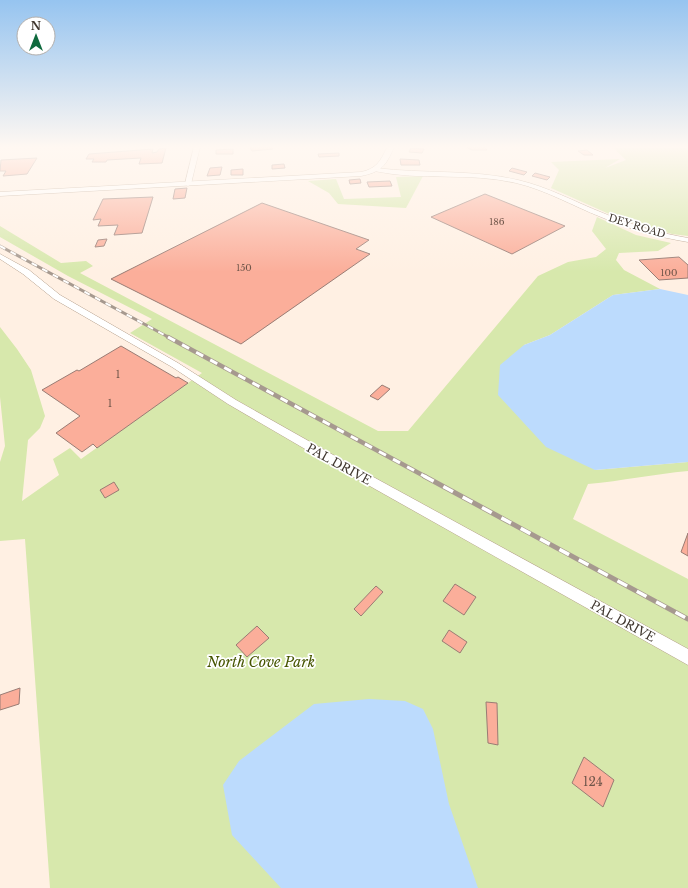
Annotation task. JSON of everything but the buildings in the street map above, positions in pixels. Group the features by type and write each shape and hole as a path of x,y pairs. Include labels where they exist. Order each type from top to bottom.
{"street":[{"path":"0,194 105,188"},
{"name":"DEY ROAD","path":"538,188 628,225 688,240"},
{"name":"PAL DRIVE","path":"0,256 26,272 57,297 174,365 232,402 340,464 688,657"}],"green space":[{"path":"321,188 340,188 344,199 401,197 399,188 416,188 406,208 338,204 329,193"},
{"path":"552,188 688,188 688,236 672,234 618,218"},
{"name":"North Cove Park","path":"597,217 636,235 671,243 658,251 619,253 616,260 624,270 660,289 613,295 550,335 524,345 595,470 688,462 688,471 588,484 573,519 688,579 688,888 50,888 25,539 0,541 0,462 5,446 0,397 0,327 31,370 45,416 40,428 28,440 22,501 59,475 53,459 70,448 81,459 202,373 130,333 152,319 68,276 0,237 0,226 61,263 86,261 93,266 80,273 378,431 408,431 538,276 568,262 596,257 606,249 592,231"}],"water":[{"path":"660,289 688,295 688,462 595,470 546,447 498,395 500,365 524,345 550,335 613,295"},
{"path":"369,699 405,701 423,709 433,729 449,804 478,888 281,888 232,835 223,785 239,761 314,704"}],"railway":[{"path":"0,246 170,338"},
{"path":"168,337 426,477"},
{"path":"424,476 688,619"}]}
